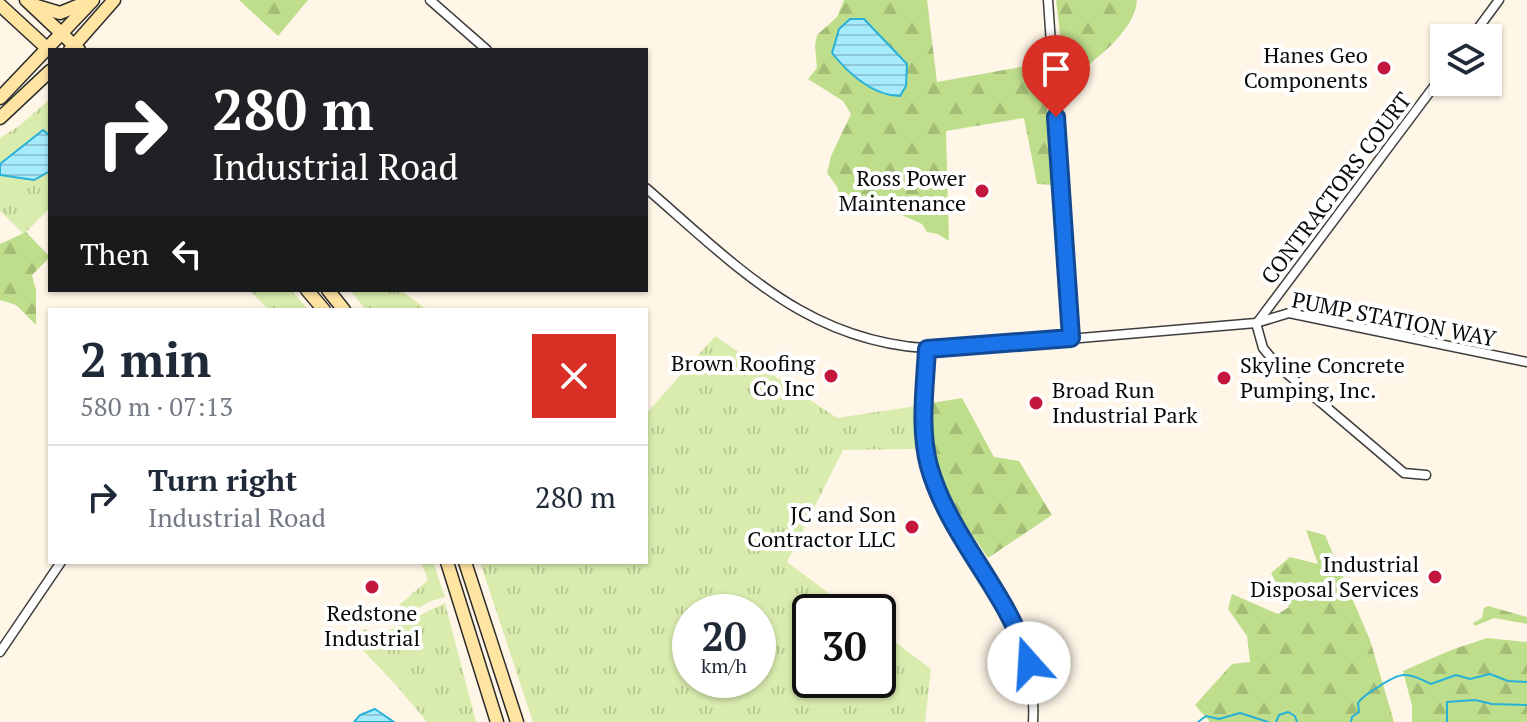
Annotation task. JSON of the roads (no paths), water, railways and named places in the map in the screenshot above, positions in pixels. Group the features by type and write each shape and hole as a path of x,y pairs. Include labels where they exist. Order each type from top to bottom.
{"main road":[{"path":"28,1 60,13 91,0"},
{"path":"51,48 91,0"},
{"path":"28,1 74,48 114,0"},
{"path":"0,5 48,49"},
{"path":"0,98 48,51"},
{"path":"0,118 48,73"},
{"path":"309,292 322,308"},
{"path":"330,292 342,308"},
{"path":"448,564 497,722"},
{"path":"466,564 517,722"}],"street":[{"path":"430,0 485,48"},
{"path":"1048,0 1071,338"},
{"path":"1481,24 1499,0"},
{"name":"CONTRACTORS COURT","path":"1256,323 1430,92"},
{"name":"PUMP STATION WAY","path":"648,190 757,282 799,311 859,338 891,345 927,349 1071,338 1256,323 1284,314 1296,314 1527,362"},
{"path":"1256,323 1263,348 1278,366 1401,470 1411,475 1426,475"},
{"path":"927,349 923,422 928,463 941,499 1016,624 1034,685 1033,722"},
{"path":"1,650 60,564"}],"water":[{"path":"850,19 864,19 907,64 906,86 900,96 871,88 832,53 839,29"},
{"path":"43,130 48,134 48,172 34,180 0,175 0,164"},
{"path":"375,709 394,722 354,722 360,715"}],"waterway":[{"path":"1351,722 1359,712 1358,703 1362,698 1399,676 1410,675 1431,684 1456,675 1470,679 1490,674 1508,681 1527,682"},
{"path":"1447,722 1447,702 1475,700 1527,705"},
{"path":"1276,722 1279,715 1288,712 1295,716 1297,722"},
{"path":"1198,722 1206,716 1219,719 1240,713 1268,722"}],"place":[{"name":"Hanes Geo Components","path":"1384,68"},
{"name":"Ross Power Maintenance","path":"982,191"},
{"name":"Brown Roofing Co Inc","path":"831,376"},
{"name":"Skyline Concrete Pumping, Inc.","path":"1224,378"},
{"name":"Broad Run Industrial Park","path":"1036,403"},
{"name":"JC and Son Contractor LLC","path":"912,527"},
{"name":"Industrial Disposal Services","path":"1435,577"},
{"name":"Redstone Industrial","path":"372,587"}]}
